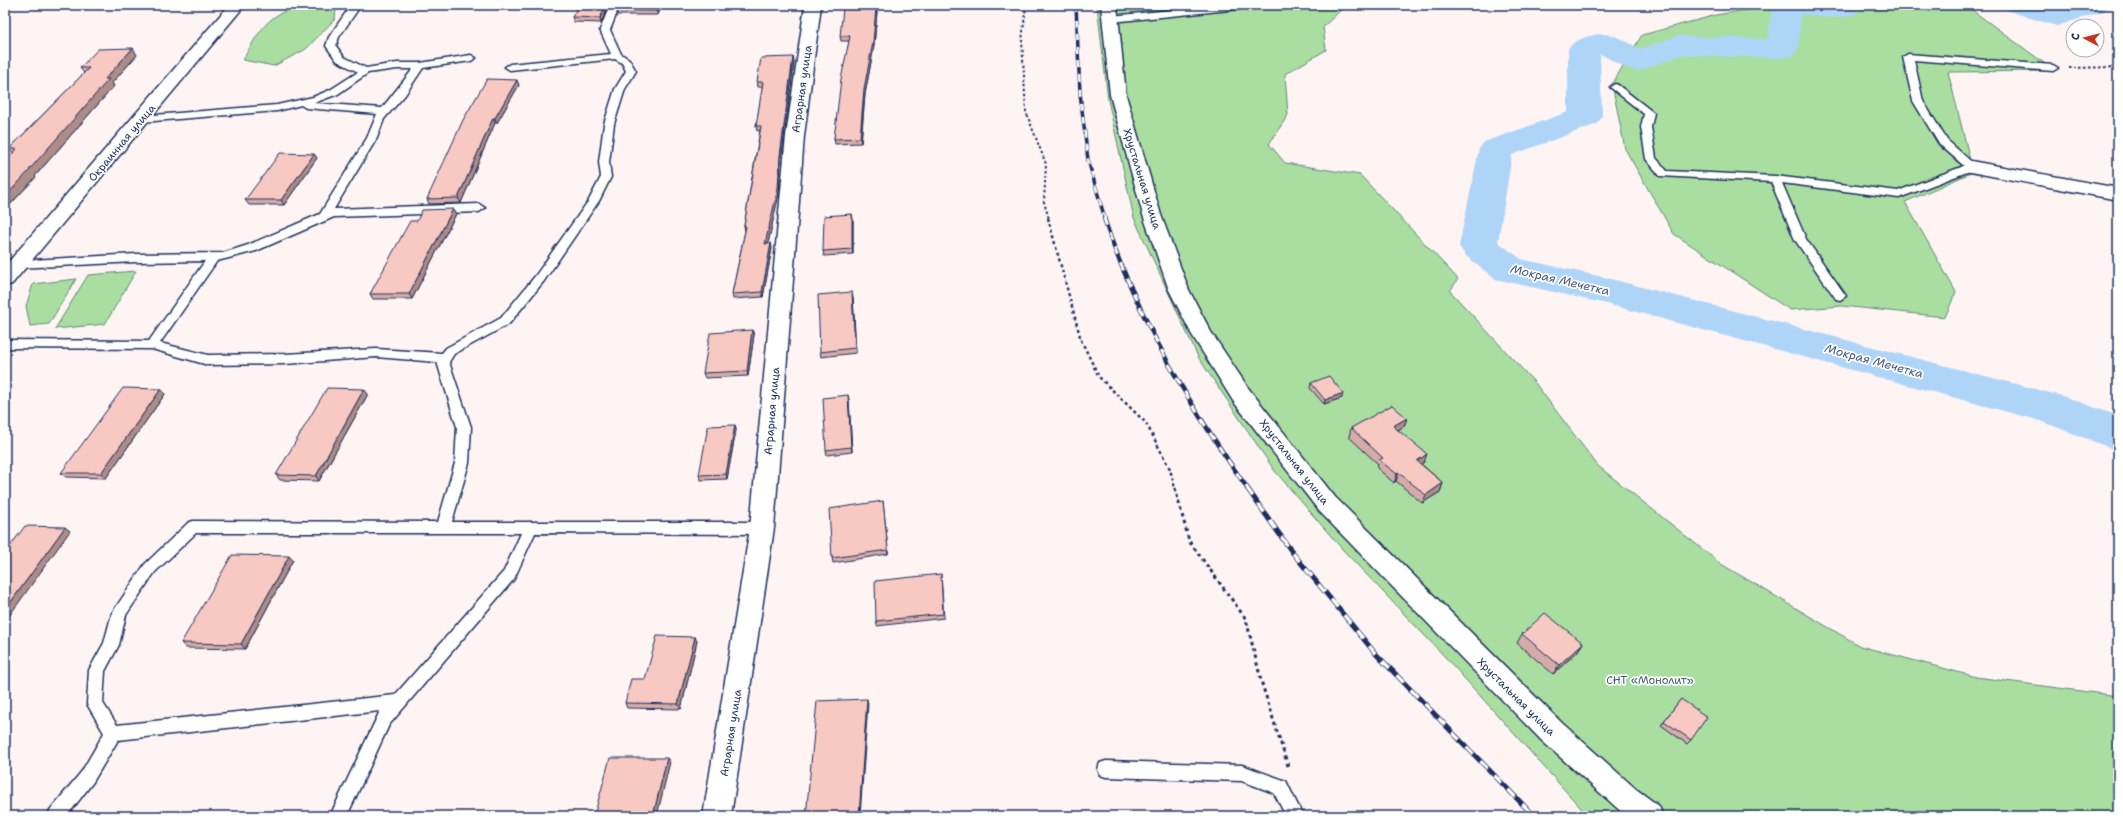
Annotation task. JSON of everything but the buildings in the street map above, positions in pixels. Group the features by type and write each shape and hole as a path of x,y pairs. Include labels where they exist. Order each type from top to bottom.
{"street":[{"name":"Окраинная улица","path":"5,279 142,120 205,41 237,5"},
{"name":"Аграрная улица","path":"717,816 726,767 762,528 795,136 813,5"},
{"name":"Хрустальная улица","path":"1110,12 1118,95 1152,215 1179,290 1202,335 1241,394 1327,504 1552,732 1626,799 1649,816"},
{"path":"1971,167 2118,194"}],"lane":[{"path":"356,5 334,37 331,46 336,56 344,63 365,70 398,66 420,66 471,58"},
{"path":"615,5 605,30 616,56"},
{"path":"1110,12 1240,6"},
{"path":"443,527 462,462 464,427 443,362 450,351 506,320 545,272 594,201 606,177 604,162 609,124 620,89 631,71 626,61 616,56 510,67"},
{"path":"1615,88 1649,113 1646,127 1651,159 1664,174 1775,179 1899,195 1971,167 1943,142 1918,101 1908,57 2053,68"},
{"path":"324,216 372,138 379,118 401,93 420,66"},
{"path":"142,120 277,108 296,104 334,92 350,83 365,70"},
{"path":"296,104 384,112"},
{"path":"1775,179 1801,240 1840,296"},
{"path":"18,264 136,258 223,257 252,248 332,213 479,208"},
{"path":"152,345 214,257"},
{"path":"5,344 152,345 208,360 285,359 376,352 446,358"},
{"path":"113,734 95,704 97,670 111,645 119,613 150,568 193,527 762,528"},
{"path":"338,816 383,720 509,575 530,528"},
{"path":"113,734 187,723 325,711 398,702"},
{"path":"56,816 76,794 98,763 113,734"},
{"path":"1106,769 1242,773 1280,787 1295,816"}],"path":[{"path":"1026,5 1022,41 1026,112 1046,164 1044,202 1081,340 1099,377 1146,423 1170,469 1189,540 1246,619 1262,684 1291,777"},
{"path":"2053,68 2101,69 2118,67"}],"green space":[{"path":"310,5 336,8 335,19 306,49 274,66 243,60 255,38 268,22 285,11 296,7"},
{"name":"СНТ «Монолит»","path":"1097,5 1346,5 1323,27 1326,50 1285,74 1288,115 1269,144 1285,163 1360,175 1458,279 1450,291 1535,383 1598,466 1721,564 1860,646 1976,677 2118,696 2118,816 1588,816 1447,659 1343,550 1274,470 1198,357 1134,218 1108,100"},
{"path":"1776,5 1965,5 2055,71 1948,72 1973,172 1905,202 1956,292 1945,317 1842,306 1790,310 1674,234 1625,149 1612,84 1642,35 1716,15"},
{"path":"136,271 105,324 55,329 88,275"},
{"path":"76,279 49,324 30,326 26,306 33,284"}],"waterway":[{"name":"Мокрая Мечетка","path":"1787,5 1782,49 1677,45 1638,61 1603,42 1584,49 1585,117 1496,149 1478,246 1509,270 1607,291 2051,408 2118,434"},
{"name":"Мокрая Мечетка","path":"1800,5 1842,8 1850,5"},
{"name":"Мокрая Мечетка","path":"2020,5 2057,17 2093,5"}],"railway":[{"path":"1076,5 1080,93 1088,160 1105,219"},
{"path":"1104,218 1125,274 1171,369 1200,418 1248,489"},
{"path":"1247,488 1292,552 1375,653 1534,816"}]}
